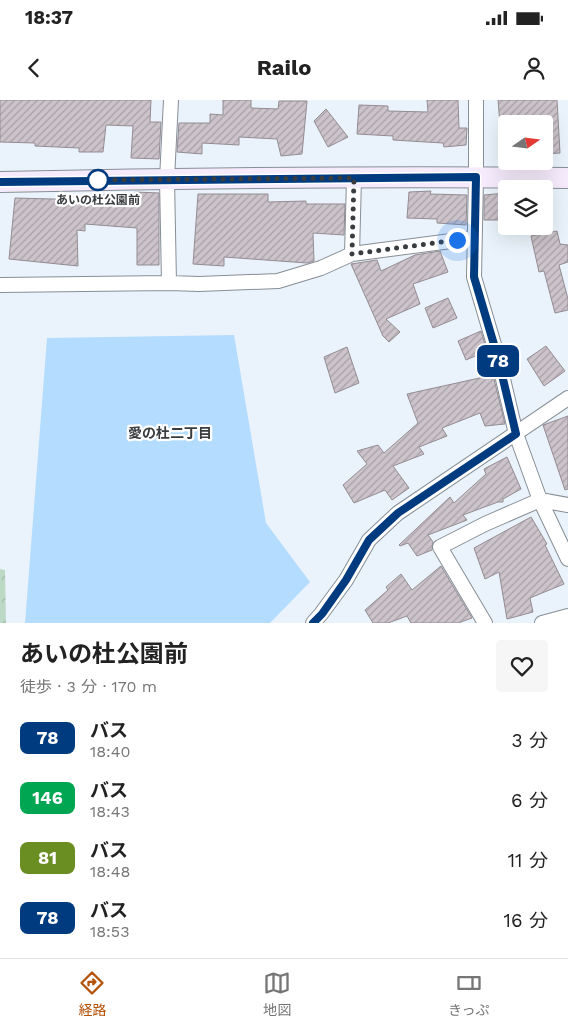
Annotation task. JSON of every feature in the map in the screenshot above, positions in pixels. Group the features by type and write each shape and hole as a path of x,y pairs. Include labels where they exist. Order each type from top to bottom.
{"street":[{"path":"169,283 167,179 171,100"},
{"path":"476,100 474,277 498,358 516,434 540,500 568,559"},
{"path":"352,254 354,178"},
{"path":"0,182 167,179 568,178"},
{"path":"0,285 199,284 278,281 321,268 352,254 474,238"},
{"path":"313,623 322,614 346,580 369,540 398,513 568,398"},
{"path":"485,623 440,547 485,524 540,500 568,505"},
{"path":"542,623 568,616"}],"green space":[{"path":"0,569 5,570 6,623 0,623"}],"water":[{"path":"234,335 266,523 310,582 270,623 25,623 47,338"}],"building":[{"path":"0,100 151,100 150,122 161,122 159,159 131,158 133,126 106,125 103,152 79,152 79,148 35,146 35,143 0,142"},
{"path":"223,100 251,100 251,108 278,109 279,101 307,101 302,154 281,156 277,139 239,137 239,145 202,143 202,154 177,152 179,123 210,123 210,114 223,115"},
{"path":"427,100 458,100 459,128 467,128 466,145 444,147 443,143 393,140 393,136 357,134 359,105 388,106 388,111 428,112"},
{"path":"498,100 557,100 560,153 553,153 553,115 499,115"},
{"path":"326,109 348,137 328,147 314,121"},
{"path":"431,191 430,194 467,195 466,225 437,223 437,219 407,218 409,192"},
{"path":"135,192 159,193 159,265 137,265 137,228 85,224 85,231 77,230 78,266 9,259 15,198 91,200 91,195 135,196"},
{"path":"198,194 268,194 268,202 306,201 306,204 345,204 344,235 313,233 314,261 307,263 224,257 224,266 193,264"},
{"path":"498,194 498,220 484,220 484,195"},
{"path":"557,231 560,244 568,245 568,262 559,265 568,299 568,310 555,313 544,271 539,272 531,236 553,235 553,232"},
{"path":"440,251 448,272 413,284 420,304 386,319 400,332 389,342 383,336 351,264 377,260 381,271 415,255"},
{"path":"448,298 457,318 433,328 425,308"},
{"path":"481,331 487,351 466,360 458,341"},
{"path":"546,346 565,371 544,386 527,359"},
{"path":"347,347 359,383 335,393 324,357"},
{"path":"493,375 505,424 485,426 480,413 442,428 447,436 419,447 424,454 393,466 409,488 392,500 385,490 354,503 343,485 367,464 357,451 378,445 384,453 418,423 407,394"},
{"path":"568,416 568,489 565,490 543,425"},
{"path":"507,457 521,489 503,499 503,502 498,502 463,515 467,520 428,535 433,542 432,550 417,556 408,543 399,545 450,497 454,503 486,474 484,469"},
{"path":"531,517 547,544 545,545 564,584 530,598 533,612 507,619 499,572 485,579 474,548"},
{"path":"441,566 472,618 458,623 411,623 407,616 388,623 373,623 365,610 388,590 386,587 401,574 412,590"}],"bus line":[{"name":"78","path":"0,182 476,177 474,277 498,358 516,434 398,513 369,540 346,580 322,614 313,623"}],"place":[{"name":"あいの杜公園前","path":"98,180"}],"district":[{"name":"愛の杜二丁目","path":"170,433"}],"route":[{"path":"98,180 93,180 354,178 352,254 457,240"}]}
